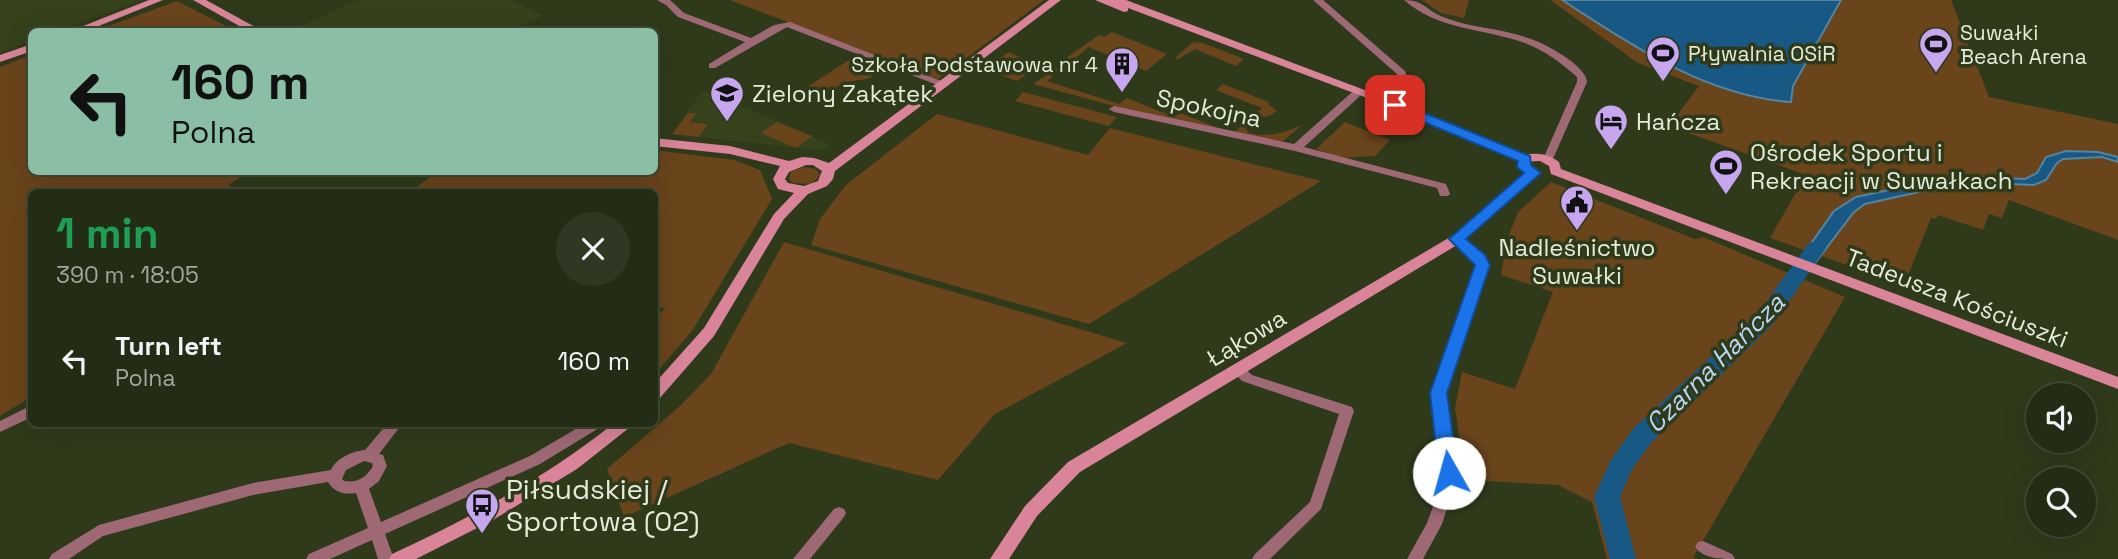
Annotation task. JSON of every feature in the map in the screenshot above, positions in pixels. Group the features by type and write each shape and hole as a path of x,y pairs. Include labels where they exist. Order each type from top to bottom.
{"street":[{"path":"84,28 159,0"},
{"path":"198,0 251,28"},
{"path":"662,0 681,15 752,42"},
{"path":"964,70 1056,0"},
{"path":"658,142 730,150 785,169 806,161 823,166 861,144 1068,0"},
{"path":"1100,0 1525,159 1532,156 1552,165"},
{"path":"1117,0 1395,105 1447,128"},
{"path":"1318,0 1402,73 1405,86"},
{"path":"1409,0 1439,19 1527,40 1576,70 1582,82 1548,175 1533,173 1524,167 1525,159"},
{"path":"712,66 777,27 787,24 944,84"},
{"path":"0,59 28,48"},
{"path":"1296,148 1354,95"},
{"name":"Spokojna","path":"1114,108 1296,148 1442,186 1444,194"},
{"name":"Tadeusza Kościuszki","path":"1552,165 2118,383"},
{"path":"658,390 709,332 779,217 803,191 824,183 828,178 823,166"},
{"path":"785,169 780,181 786,188 803,191"},
{"name":"Łąkowa","path":"999,559 1031,511 1074,467 1457,239 1533,173"},
{"path":"779,217 786,188"},
{"path":"1415,559 1434,524 1449,473 1438,393 1482,268 1480,258 1457,239"},
{"path":"1237,369 1247,378 1347,411 1316,505 1260,559"},
{"path":"0,427 28,412"},
{"path":"369,455 392,427"},
{"path":"314,559 535,460 589,427"},
{"path":"398,559 475,523 526,493 619,427"},
{"path":"369,455 378,459 379,470 372,479 361,486 343,488 336,484 335,475 340,467 351,459 369,455"},
{"path":"57,559 99,531 253,489 335,475"},
{"path":"361,486 386,559"},
{"path":"802,559 839,513"},
{"path":"1703,547 1727,559"}],"shaded area":[{"path":"0,0 143,0 65,28 28,28 28,42 0,53"},
{"path":"360,0 511,0 543,16 517,28 296,28"},
{"path":"730,0 1044,0 938,79"},
{"path":"1422,0 1469,0 1464,18 1441,13"},
{"path":"1550,0 1562,0 1642,50 1699,79 1759,97 1790,102 1793,86 1841,0 1951,0 1989,97 2118,124 2118,240 2009,200 2002,218 1989,214 1983,230 1938,215 1936,219 1931,218 1904,285 1770,238 1806,175 1669,126 1699,86 1638,63"},
{"path":"177,1 230,28 103,28"},
{"path":"1112,32 1167,54 1146,71 1089,47 1047,81 1119,104 1127,98 1174,117 1180,113 1221,129 1132,111 1033,84 1099,35 1104,37"},
{"path":"1198,42 1244,59 1236,66 1195,49 1177,60 1176,57 1192,43"},
{"path":"1009,52 1039,66 1017,81 983,69"},
{"path":"28,56 28,175 245,175 228,185 235,189 28,189 28,399 0,416 0,67"},
{"path":"849,60 881,72 867,79 842,83 816,103 796,94"},
{"path":"1223,84 1269,102 1277,111 1269,116 1258,117 1257,120 1251,118 1256,122 1246,129 1249,133 1277,134 1302,125 1282,142 1225,132 1223,129 1234,133 1244,123 1197,105 1204,99 1252,117 1262,108 1216,90"},
{"path":"703,90 826,142 829,148 815,150 672,134"},
{"path":"1023,92 1117,117 1109,126 1015,101"},
{"path":"688,113 696,113 690,122 708,124 699,137 672,134"},
{"path":"937,114 1088,155 1110,128 1321,181 1089,324 811,245 820,219 846,185"},
{"path":"777,122 812,136 796,148 761,133"},
{"path":"1345,122 1390,140 1375,156 1341,158 1316,149"},
{"path":"658,150 734,160 760,170 772,199 692,331 658,371 658,316 665,308 658,307 658,189 414,189 433,175 658,175"},
{"path":"803,167 816,169 820,176 810,184 792,183 789,178 791,172"},
{"path":"1551,182 1695,239 1703,237 1845,297 1694,556 1695,559 1607,559 1592,502 1558,485 1466,480 1455,408 1462,372 1515,389 1553,292 1501,275 1507,240 1518,212"},
{"path":"784,242 1127,343 995,414 938,480 789,443 624,517 607,469 658,427 711,374"}],"water":[{"path":"1562,0 1841,0 1793,86 1791,102 1759,98 1699,79 1670,66"},
{"path":"2066,151 2098,152 2118,157 2118,162 2102,157 2063,159 2057,163 2046,180 2034,185 1964,182 1865,204 1854,212 1812,267 1798,262 1834,211 1856,197 1955,176 2025,179 2037,173 2046,157"}],"waterway":[{"name":"Czarna Hańcza","path":"1623,559 1607,497 1620,467 1642,436 1766,318 1816,248"}],"place":[{"name":"Suwałki Beach Arena","path":"1936,74"},
{"name":"Pływalnia OSiR","path":"1663,83"},
{"name":"Szkoła Podstawowa nr 4","path":"1122,94"},
{"name":"Zielony Zakątek","path":"727,123"},
{"name":"Hańcza","path":"1611,151"},
{"name":"Ośrodek Sportu i Rekreacji w Suwałkach","path":"1726,196"},
{"name":"Nadleśnictwo Suwałki","path":"1577,232"},
{"name":"Piłsudskiej / Sportowa (02)","path":"482,535"}],"route":[{"path":"1395,105 1525,159 1524,167 1533,173 1457,239 1480,258 1483,265 1438,393 1449,473"}]}
